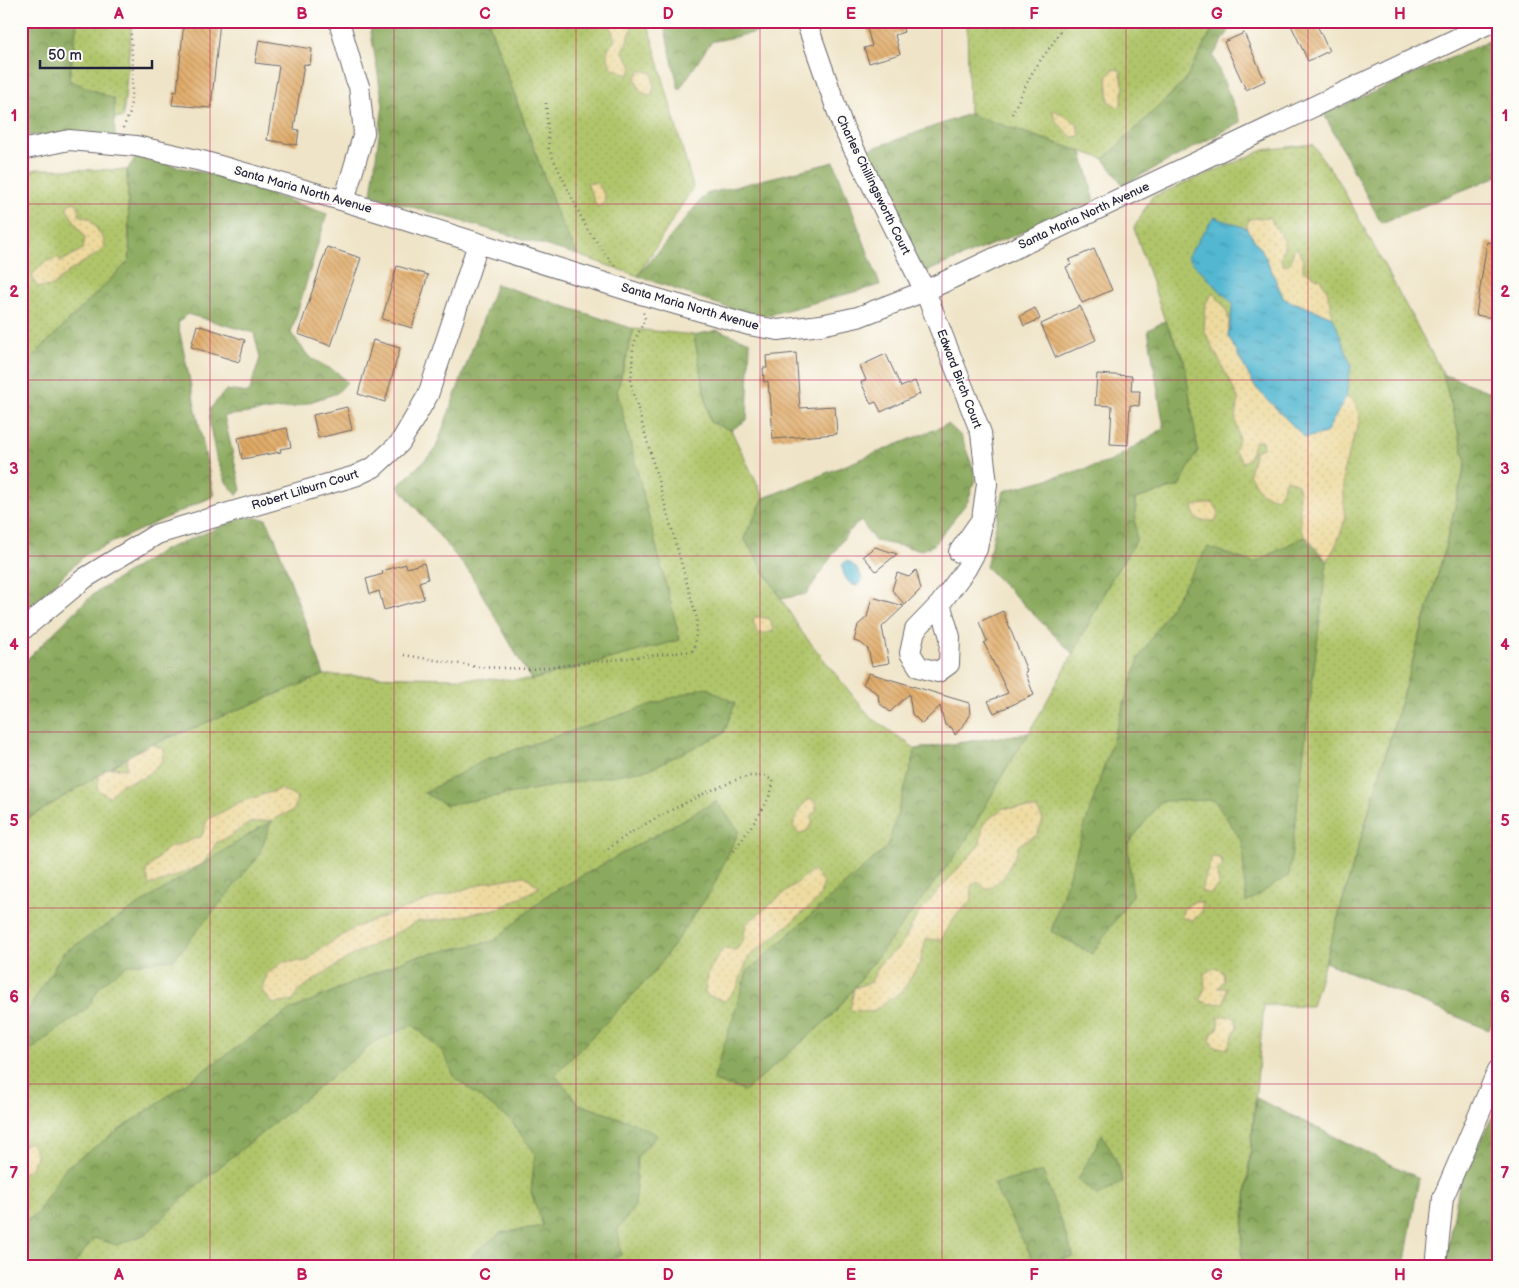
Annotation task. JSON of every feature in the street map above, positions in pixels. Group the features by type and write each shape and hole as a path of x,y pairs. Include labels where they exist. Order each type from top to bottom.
{"street":[{"path":"338,21 354,77 359,86 364,133 344,201"},
{"name":"Charles Chillingsworth Court","path":"806,21 843,127 925,291"},
{"name":"Santa Maria North Avenue","path":"21,150 69,140 136,146 206,162 344,201 637,293 750,325 778,330 821,325 858,317 925,291 1494,21"},
{"name":"Robert Lilburn Court","path":"21,632 85,578 158,534 355,476 374,467 400,443 428,395 478,244"},
{"name":"Edward Birch Court","path":"925,291 981,433 988,484 982,519 959,552"},
{"path":"940,604 966,569 977,549 982,519"},
{"path":"1436,1267 1443,1198 1498,1070"}],"path":[{"path":"117,144 130,112 133,71 130,21"},
{"path":"1012,114 1033,71 1054,43 1066,21"},
{"path":"546,103 549,150 587,229 619,272"},
{"path":"404,655 478,667 522,669 692,651 695,644 698,619 631,384 633,348 636,336 645,319 637,293"},
{"path":"608,849 628,834 705,793 740,778 751,776 768,777 773,781 773,789 759,815 729,859"}],"green space":[{"path":"21,21 77,21 69,80 114,99 115,137 21,135"},
{"path":"41,21 132,21 123,118 55,117"},
{"path":"369,21 488,21 560,221 578,255 371,195 383,105"},
{"path":"488,21 647,21 693,187 638,276 578,255 560,221"},
{"path":"663,21 784,21 785,26 711,42 679,90"},
{"path":"967,21 1217,21 1184,82 1104,159 969,114"},
{"path":"1217,21 1235,21 1213,56 1241,122 1123,185 1104,159 1184,82"},
{"path":"1498,37 1498,176 1381,223 1324,114"},
{"path":"969,114 1082,152 1095,202 923,273 868,150"},
{"path":"1312,144 1338,180 1443,374 1466,462 1442,560 1312,1006 1264,1005 1241,1251 1245,1267 21,1267 21,823 141,749 324,675 531,680 679,640 617,391 634,329 694,335 710,422 731,430 764,498 744,538 801,631 869,716 916,749 1029,733 1112,578 1135,542 1135,499 1179,486 1184,359 1165,321 1134,228 1152,197 1264,150"},
{"path":"136,157 217,176 327,214 291,333 309,357 338,373 347,382 337,393 295,407 224,416 241,490 237,495 226,482 216,457 210,426 210,409 226,390 249,393 260,358 254,333 187,314 178,324 214,496 85,555 21,615 21,368 130,260 127,170"},
{"path":"834,162 880,285 757,318 638,276 706,194"},
{"path":"37,169 127,170 130,260 21,368 21,174"},
{"path":"496,284 634,329 617,391 680,640 531,680 470,573 398,486 435,450"},
{"path":"1165,321 1184,359 1198,451 1179,486 1135,499 1136,541 1112,578 1073,654 986,567 1004,491 1110,462 1164,428 1148,330"},
{"path":"718,330 750,342 747,420 731,430 710,422 694,335"},
{"path":"1443,374 1498,395 1498,1007 1489,1030 1325,962 1442,560 1466,462"},
{"path":"948,424 961,436 976,476 968,501 934,545 922,550 875,541 861,521 848,532 806,594 781,599 744,538 764,498"},
{"path":"245,517 266,519 274,535 324,675 141,749 21,823 21,665 92,595 163,550"},
{"path":"1305,536 1327,561 1289,875 1246,903 1242,841 1214,800 1161,801 1128,844 1132,896 1092,954 1051,931 1139,658 1208,547 1254,563"},
{"path":"705,687 735,703 724,733 650,769 446,805 424,793 487,759"},
{"path":"1029,733 964,844 834,1014 745,1091 713,1081 747,972 888,846 916,749"},
{"path":"716,801 739,831 711,891 653,974 555,1075 579,1104 634,1123 657,1135 637,1157 635,1206 618,1229 621,1255 589,1267 465,1267 473,1254 500,1233 543,1226 531,1192 535,1153 510,1120 455,1078 443,1052 413,1025 376,1041 196,1186 146,1234 117,1245 94,1238 72,1267 21,1267 21,1223 36,1215 65,1168 290,1010 409,958 494,941 546,896"},
{"path":"272,820 258,857 174,959 127,965 101,985 87,1008 21,1057 21,1022 63,953"},
{"path":"1256,1098 1419,1178 1404,1267 1245,1267 1241,1251"},
{"path":"1498,1105 1498,1267 1448,1267 1447,1257 1459,1185"},
{"path":"1102,1134 1115,1158 1123,1181 1098,1196 1078,1180"},
{"path":"1043,1172 1074,1257 1035,1263 993,1184"}],"sand":[{"path":"613,21 629,21 632,28 623,51 632,67 629,75 611,67 608,59 609,47 615,41 611,28"},
{"path":"1113,69 1120,70 1124,87 1120,108 1109,102 1107,77"},
{"path":"641,70 652,73 654,85 652,96 641,92 635,78"},
{"path":"1052,109 1077,123 1080,136 1072,137 1056,121"},
{"path":"587,183 597,183 604,193 605,203 597,207"},
{"path":"74,202 79,206 79,215 90,219 103,238 105,246 98,253 68,272 53,286 39,287 32,275 45,262 59,257 60,262 83,249 85,238 66,208 70,203"},
{"path":"1269,217 1285,242 1281,260 1284,266 1290,263 1295,247 1302,258 1303,270 1320,279 1327,290 1333,317 1284,299 1264,254 1246,228 1249,219"},
{"path":"1213,293 1227,312 1229,322 1228,336 1326,433 1346,397 1353,399 1360,418 1343,472 1345,520 1336,545 1327,561 1301,530 1298,484 1286,479 1277,498 1261,493 1249,474 1255,451 1263,448 1262,441 1255,441 1249,459 1243,462 1234,450 1239,440 1235,416 1239,400 1204,330 1206,303"},
{"path":"1213,503 1219,512 1215,521 1196,520 1193,506"},
{"path":"756,616 770,619 773,631 762,634 757,632 753,621"},
{"path":"151,744 164,749 162,761 143,778 122,784 109,797 97,789 100,774 109,768 126,769 127,757"},
{"path":"281,789 297,798 294,810 272,820 249,823 229,837 217,842 203,864 161,882 149,885 146,871 166,849 202,836 207,820 240,802"},
{"path":"809,799 815,801 816,811 810,817 813,822 808,830 799,834 793,826 800,808"},
{"path":"1003,808 1037,809 1043,820 1037,835 1019,845 1004,877 987,890 978,882 971,886 972,900 955,916 941,940 926,939 920,963 903,990 872,1012 850,1010 854,988 871,982 881,962 901,946 918,914 980,844 983,824"},
{"path":"1212,857 1220,858 1223,865 1217,872 1219,884 1210,894 1201,891"},
{"path":"813,870 824,883 818,900 748,958 737,988 725,1001 707,995 705,991 709,971 723,948 736,950 743,941 746,924"},
{"path":"525,876 540,887 500,908 440,920 419,921 346,959 299,990 293,1001 273,1004 262,991 267,974 283,962 308,961 316,952 356,927 425,901 488,882"},
{"path":"1195,901 1202,903 1202,911 1193,920 1182,918 1183,909"},
{"path":"1215,967 1223,972 1224,980 1218,988 1227,988 1224,1003 1210,1004 1200,1000 1205,988 1204,974"},
{"path":"1226,1016 1235,1017 1237,1026 1227,1049 1213,1046 1210,1040 1212,1034 1219,1027 1218,1018"},
{"path":"29,1142 35,1149 36,1155 30,1170 21,1173 21,1147"}],"water":[{"path":"1214,217 1246,228 1264,254 1284,299 1333,317 1351,365 1346,397 1326,433 1305,438 1255,387 1228,336 1233,304 1187,257"},
{"path":"846,561 854,566 860,574 862,580 857,586 851,584 844,575 842,565"}],"building":[{"path":"184,21 220,21 211,108 172,105 174,91 177,92"},
{"path":"865,21 901,21 904,32 895,35 900,54 869,63 864,48 872,46"},
{"path":"1289,21 1315,21 1329,51 1308,61"},
{"path":"1244,33 1265,81 1246,90 1224,42"},
{"path":"259,40 312,49 310,65 304,64 294,129 299,130 297,145 267,140 279,66 255,63"},
{"path":"1487,242 1498,244 1498,319 1476,315"},
{"path":"327,247 361,258 331,346 298,334"},
{"path":"1094,249 1112,290 1082,303 1066,267 1071,265 1069,260"},
{"path":"397,266 428,275 412,328 382,319"},
{"path":"1080,306 1096,340 1056,358 1041,324"},
{"path":"1035,308 1040,319 1024,326 1020,316"},
{"path":"197,325 245,340 239,362 191,347"},
{"path":"373,340 400,348 385,402 358,394"},
{"path":"796,353 800,408 835,406 837,434 773,439 770,393 768,381 764,382 763,368 767,368 766,356"},
{"path":"886,354 901,387 915,381 920,394 881,412 876,402 871,404 861,382 866,380 860,366"},
{"path":"1097,374 1132,376 1131,391 1140,391 1139,406 1130,405 1128,445 1110,444 1112,406 1095,405"},
{"path":"347,407 352,430 318,438 313,415"},
{"path":"287,428 291,447 280,449 281,452 242,459 238,438"},
{"path":"875,547 897,554 876,571 863,556"},
{"path":"424,563 428,579 419,582 424,599 384,610 379,591 370,594 366,579 383,574 382,571 406,564 407,568"},
{"path":"916,570 921,589 905,605 892,590 897,573 909,577"},
{"path":"872,597 904,606 882,627 889,663 872,666 868,649 861,643 854,641 858,625 867,617"},
{"path":"1003,611 1027,671 1025,672 1034,695 994,713 988,701 1008,693 984,643 987,641 979,622"},
{"path":"869,673 969,703 970,715 955,735 952,728 945,725 940,706 922,724 912,714 909,694 890,712 879,703 878,694 863,684"}]}
